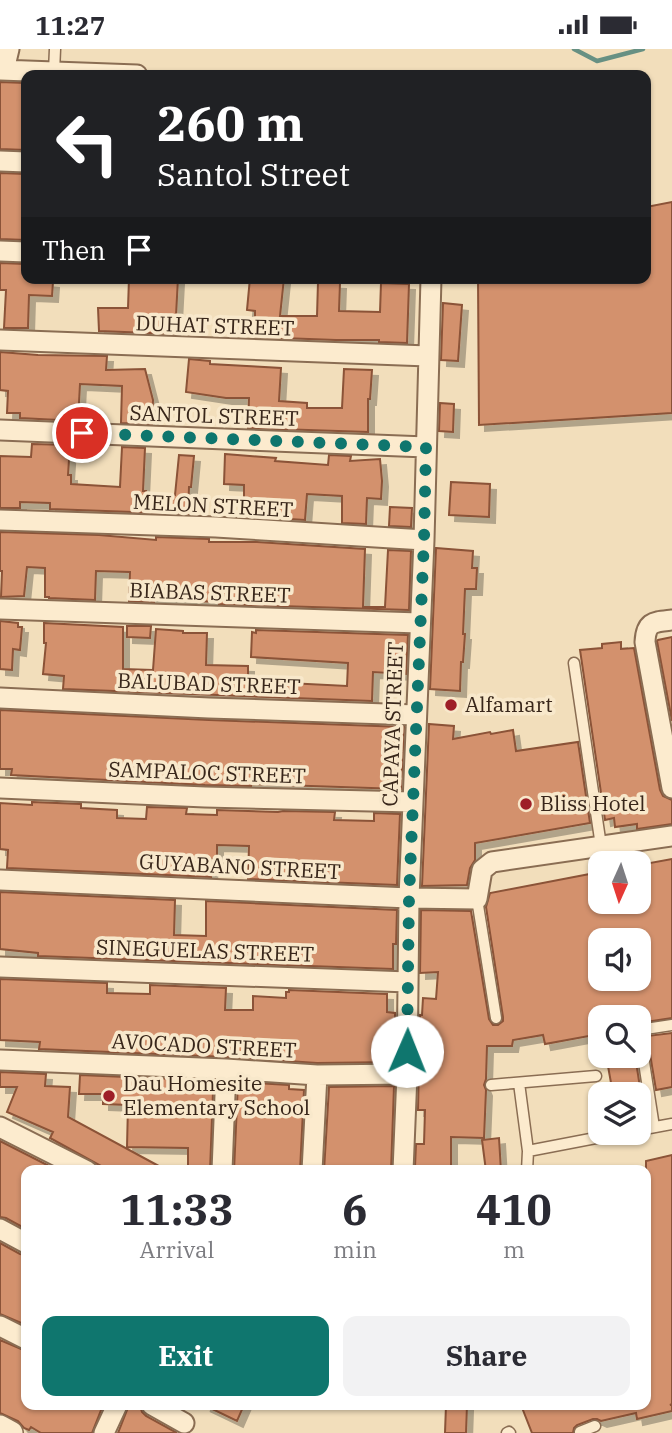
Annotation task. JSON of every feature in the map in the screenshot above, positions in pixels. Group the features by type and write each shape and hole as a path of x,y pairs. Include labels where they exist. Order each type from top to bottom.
{"street":[{"path":"9,49 2,70 21,71"},
{"path":"0,161 21,162"},
{"path":"0,251 21,252"},
{"name":"CAPAYA STREET","path":"403,1165 409,898 424,540 430,284"},
{"name":"DUHAT STREET","path":"0,341 428,356"},
{"name":"SANTOL STREET","path":"0,430 426,447"},
{"name":"MELON STREET","path":"0,520 216,527 424,540"},
{"name":"BIABAS STREET","path":"0,609 419,623"},
{"path":"672,620 653,622 647,627 645,642 672,788"},
{"name":"BALUBAD STREET","path":"0,698 416,715"},
{"name":"SAMPALOC STREET","path":"0,787 205,797 413,802"},
{"path":"477,899 482,870 492,862 672,836"},
{"name":"GUYABANO STREET","path":"0,880 477,899"},
{"name":"SINEGUELAS STREET","path":"0,967 408,982"},
{"name":"AVOCADO STREET","path":"0,1060 317,1075 407,1074"},
{"path":"222,1165 226,1069"},
{"path":"312,1165 317,1075"},
{"path":"0,1127 75,1165"},
{"path":"0,1229 21,1240"},
{"path":"0,1326 21,1336"},
{"path":"104,1433 115,1410"},
{"path":"161,1410 184,1423"},
{"path":"0,1427 11,1433"}],"lane":[{"path":"54,70 55,49"},
{"path":"574,663 601,846"},
{"path":"477,899 496,1018"},
{"path":"654,1127 639,1030 672,1025"},
{"path":"491,1085 596,1076"},
{"path":"519,1083 528,1151 527,1165"},
{"path":"651,1128 672,1124"},
{"path":"528,1151 588,1140"}],"building":[{"path":"0,82 21,83 21,150 0,149"},
{"path":"0,173 21,174 21,240 0,239"},
{"path":"672,202 672,413 479,425 478,284 651,284 651,206"},
{"path":"0,263 21,264 21,284 53,284 52,296 29,295 28,328 4,328 6,290 0,290"},
{"path":"129,284 178,284 175,334 99,331 98,308 128,308"},
{"path":"249,284 283,284 280,316 317,316 318,284 340,284 339,311 380,312 381,284 409,284 407,343 255,337 255,311 247,310"},
{"path":"443,303 462,305 458,361 441,360"},
{"path":"0,352 107,356 106,370 145,369 153,400 152,424 121,423 122,386 80,384 78,421 20,418 20,413 7,413 8,391 0,390"},
{"path":"189,359 210,361 210,364 281,368 279,401 307,403 307,408 342,408 344,369 372,370 368,399 368,432 248,428 249,398 226,398 186,392"},
{"path":"440,403 454,404 453,432 439,431"},
{"path":"32,444 70,445 68,475 71,475 71,484 120,487 122,447 145,448 143,491 146,491 146,494 175,495 179,455 194,456 188,514 50,509 50,503 20,502 20,508 0,508 0,456 31,457"},
{"path":"225,454 328,465 329,455 351,456 350,461 380,459 381,499 367,498 366,524 342,523 342,496 307,494 305,520 244,516 244,485 224,484"},
{"path":"451,482 490,484 489,517 449,515"},
{"path":"390,507 412,508 411,527 389,526"},
{"path":"0,532 156,540 156,537 209,539 209,542 257,542 365,549 363,607 385,607 388,550 411,551 409,610 219,604 154,599 154,602 129,601 130,572 96,571 95,600 49,598 45,597 45,568 27,567 24,596 1,597"},
{"path":"436,548 473,551 472,568 477,568 476,589 465,589 465,634 460,691 430,689"},
{"path":"0,621 18,623 18,627 22,627 20,650 13,649 12,670 0,669"},
{"path":"44,623 123,627 123,669 153,670 156,629 183,631 207,633 206,665 248,666 248,681 347,686 348,663 251,657 252,632 408,635 406,674 373,672 372,701 63,689 64,676 43,674 46,643"},
{"path":"127,626 151,626 150,638 127,637"},
{"path":"672,637 672,721 657,641"},
{"path":"621,642 621,649 634,648 660,790 663,796 672,800 672,824 637,829 637,824 615,827 614,818 605,820 580,650 602,648 602,644"},
{"path":"0,710 404,727 401,789 205,785 11,775 12,769 0,769"},
{"path":"429,724 454,726 453,739 513,730 516,751 578,742 590,823 475,843 475,860 470,868 467,885 422,886"},
{"path":"32,802 81,804 81,808 117,810 117,818 146,819 147,807 187,808 186,814 217,815 217,810 335,812 334,820 374,821 374,813 400,814 397,885 248,879 249,846 217,845 217,860 212,859 211,877 7,868 8,850 0,849 0,803 32,805"},
{"path":"672,859 672,1018 651,1021 651,1005 588,1005 588,1036 545,1044 543,1035 513,1040 512,1046 487,1046 484,1138 451,1137 451,1165 415,1165 416,1144 424,1144 425,1110 418,1110 420,1015 423,998 436,999 438,972 420,973 421,910 471,911 489,1019 493,1025 498,1025 503,1021 503,1017 486,907 490,893 588,874 588,914 651,914 651,863"},
{"path":"0,892 175,900 174,935 206,936 206,901 397,910 393,969 38,956 38,953 0,949"},
{"path":"0,979 107,983 107,993 150,994 150,985 226,988 225,1010 253,1010 253,996 286,998 286,992 289,990 387,994 387,1012 395,1013 395,1062 317,1063 39,1049 40,1042 0,1040"},
{"path":"672,1033 672,1087 656,1090 651,1060 651,1036"},
{"path":"608,1068 637,1068 639,1082 611,1082"},
{"path":"0,1072 46,1074 45,1086 70,1087 68,1117 157,1165 99,1165 50,1138 53,1132 7,1112 17,1087 0,1087"},
{"path":"80,1075 172,1079 171,1091 213,1092 210,1165 188,1165 188,1148 127,1147 128,1105 103,1104 103,1094 79,1094"},
{"path":"238,1082 289,1085 289,1089 304,1090 300,1165 234,1165"},
{"path":"394,1086 391,1165 324,1165 329,1087"},
{"path":"499,1138 501,1165 485,1165 482,1140"},
{"path":"0,1141 47,1165 21,1165 21,1226 0,1217"},
{"path":"672,1155 672,1411 637,1419 636,1413 601,1421 593,1419 577,1425 573,1433 532,1433 523,1410 651,1410 651,1165 646,1165 646,1161"},
{"path":"0,1243 21,1254 21,1323 0,1314"},
{"path":"0,1340 21,1349 21,1410 101,1410 92,1433 41,1433 31,1427 29,1430 24,1428 18,1421 0,1413"},
{"path":"127,1410 141,1410 146,1416 177,1433 118,1433"},
{"path":"214,1410 242,1410 237,1421"},
{"path":"446,1410 467,1410 466,1433 445,1433"}],"waterway":[{"path":"574,49 597,61 643,49"}],"place":[{"name":"Alfamart","path":"451,705"},
{"name":"Bliss Hotel","path":"526,804"},
{"name":"Dau Homesite Elementary School","path":"109,1096"}],"route":[{"path":"82,433 426,447 409,898 407,1051"}]}
